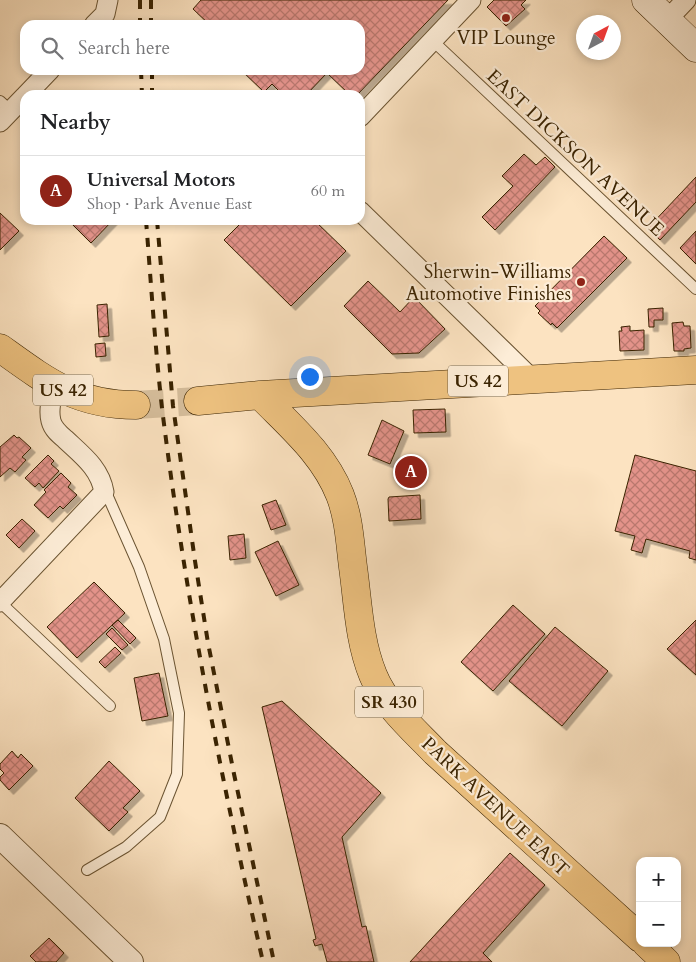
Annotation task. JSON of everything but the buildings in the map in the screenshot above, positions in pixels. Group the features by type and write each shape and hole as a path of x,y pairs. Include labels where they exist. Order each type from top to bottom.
{"main road":[{"path":"646,0 696,48"},
{"name":"US 42","path":"0,348 55,386 91,400 109,404 136,405"},
{"name":"US 42","path":"198,401 260,395 531,378 696,370"},
{"name":"PARK AVENUE EAST","path":"260,395 312,448 324,464 341,497 347,520 363,644 373,676 386,698 435,752 636,934"},
{"path":"650,947 666,962"}],"street":[{"path":"99,20 105,14 108,0"},
{"path":"365,112 471,0"},
{"path":"667,20 686,0"},
{"path":"32,90 45,75"},
{"path":"4,111 20,100"},
{"path":"365,217 531,378"},
{"path":"0,602 104,492 99,474 94,466 56,431 51,421 50,408 55,386"},
{"path":"0,836 131,962"}],"lane":[{"name":"EAST DICKSON AVENUE","path":"432,41 696,289"},
{"path":"87,870 126,847 160,817 177,774 179,713 164,639 139,567 109,499 104,492"},
{"path":"0,602 110,706"}],"tunnel":[{"path":"136,405 198,401"}],"railway":[{"path":"140,0 140,20"},
{"path":"151,0 151,20"},
{"path":"141,75 142,90"},
{"path":"152,75 152,90"},
{"path":"146,225 162,408 182,548 205,686 263,962"},
{"path":"157,225 173,406 195,561 208,643 274,962"}],"place":[{"name":"VIP Lounge","path":"506,18"},
{"name":"Sherwin-Williams Automotive Finishes","path":"581,282"},
{"name":"Universal Motors","path":"411,472"}]}
